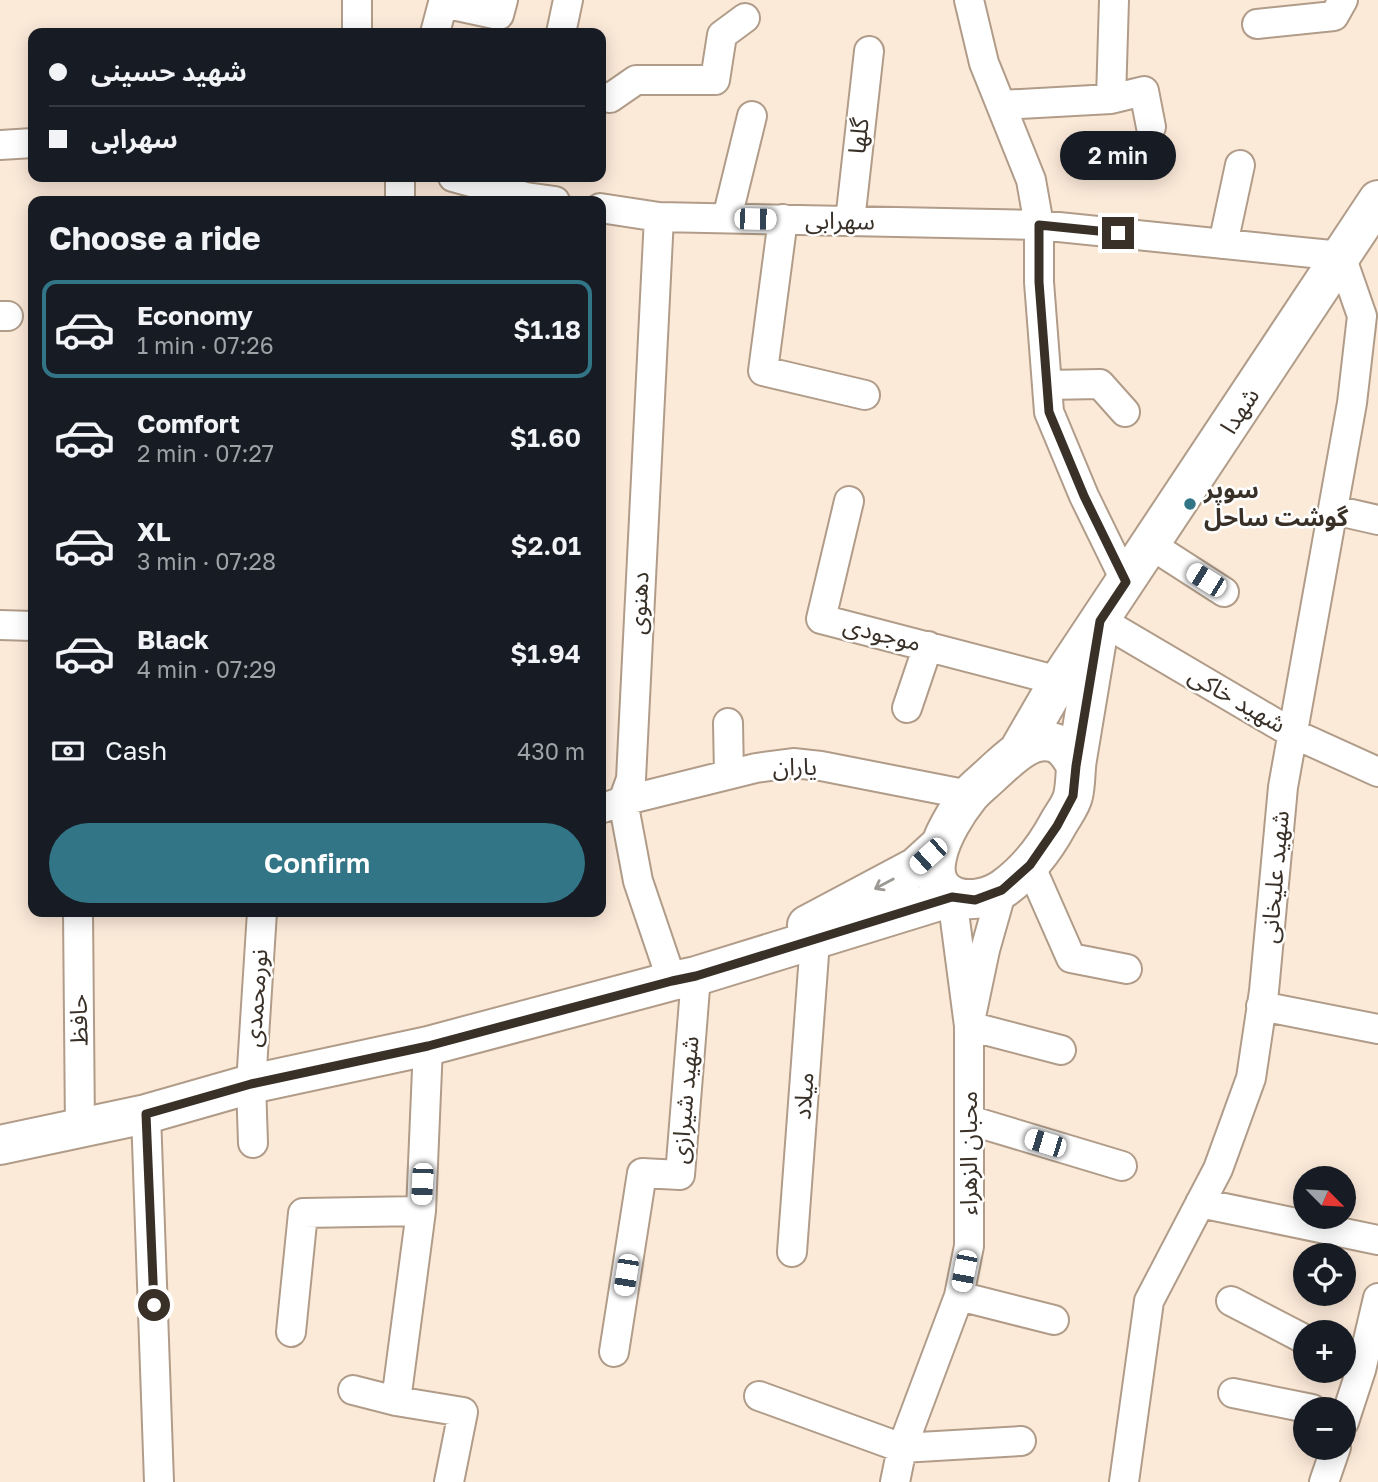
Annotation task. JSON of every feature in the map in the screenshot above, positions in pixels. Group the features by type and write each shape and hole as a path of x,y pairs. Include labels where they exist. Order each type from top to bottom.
{"main road":[{"name":"شهدا","path":"1019,750 1059,681 1378,200"},
{"name":"شهدا","path":"1016,877 1057,826 1073,796 1100,621"},
{"path":"735,964 916,867 939,846 969,795 1019,750 1032,744 1052,742 1068,751 1076,766"},
{"path":"939,846 937,878 941,889 952,897"},
{"path":"0,1145 146,1114 251,1084 428,1046 684,979 952,897 975,900 1016,877"}],"street":[{"path":"357,0 357,28"},
{"path":"436,28 443,3 499,15 503,0"},
{"path":"562,28 568,0"},
{"path":"969,0 984,63 1031,180 1039,225 1039,282 1049,412 1084,496 1126,582"},
{"path":"1111,99 1114,0"},
{"path":"1257,24 1334,16 1343,0"},
{"path":"606,97 610,98 636,80 715,80 722,35 745,19"},
{"name":"گلها","path":"850,221 869,51"},
{"path":"1002,106 1111,99 1144,91 1151,127"},
{"path":"727,218 751,116"},
{"path":"0,145 28,143"},
{"path":"1223,244 1240,164"},
{"path":"490,182 528,187 545,196"},
{"name":"سهرابی","path":"606,209 659,217 1039,225 1341,256"},
{"name":"دهنوی","path":"659,217 631,779 612,805 638,881 684,979"},
{"path":"783,219 763,372 865,395"},
{"name":"شهید علیخانی","path":"1124,1482 1149,1301 1218,1169 1251,1078 1283,788 1292,733 1334,510 1366,378 1362,316 1341,256"},
{"path":"1047,385 1101,384 1125,412"},
{"name":"موجودی","path":"849,501 821,619 1059,681"},
{"path":"1334,510 1378,520"},
{"path":"1151,545 1224,592"},
{"name":"شهید خاکی","path":"1100,621 1292,733 1378,772"},
{"path":"0,625 28,626"},
{"path":"907,708 928,646"},
{"path":"728,723 729,774"},
{"name":"یاران","path":"612,805 729,774 793,763 969,795"},
{"path":"1016,877 1071,958 1128,969"},
{"path":"1016,877 985,950 969,1026 1062,1050"},
{"name":"محبان الزهراء","path":"895,1482 902,1448 959,1296 969,1246 969,1026 952,897"},
{"name":"حافظ","path":"78,917 80,1129"},
{"name":"نورمحمدی","path":"253,1143 251,1084 262,917"},
{"name":"میلاد","path":"792,1252 815,941"},
{"name":"شهید شیرازی","path":"614,1352 642,1173 680,1175 684,979"},
{"path":"1261,1006 1378,1029"},
{"path":"396,1401 421,1211 428,1046"},
{"path":"146,1114 159,1482"},
{"path":"968,1120 1122,1166"},
{"path":"1200,1203 1378,1240"},
{"path":"291,1332 303,1213 421,1211"},
{"path":"959,1296 1054,1320"},
{"path":"1352,1397 1378,1298"},
{"path":"1231,1301 1293,1333"},
{"path":"353,1390 396,1401 463,1412 449,1482"},
{"path":"1233,1394 1293,1405"},
{"path":"760,1396 902,1448 1021,1441"},
{"path":"1324,1482 1332,1460"}],"place":[{"name":"سوپر گوشت ساحل","path":"1190,504"}],"route":[{"path":"154,1305 146,1114 251,1084 428,1046 696,976 952,897 975,900 1002,890 1030,865 1057,826 1073,796 1100,621 1126,582 1084,496 1049,412 1039,282 1039,225 1118,233"}]}
